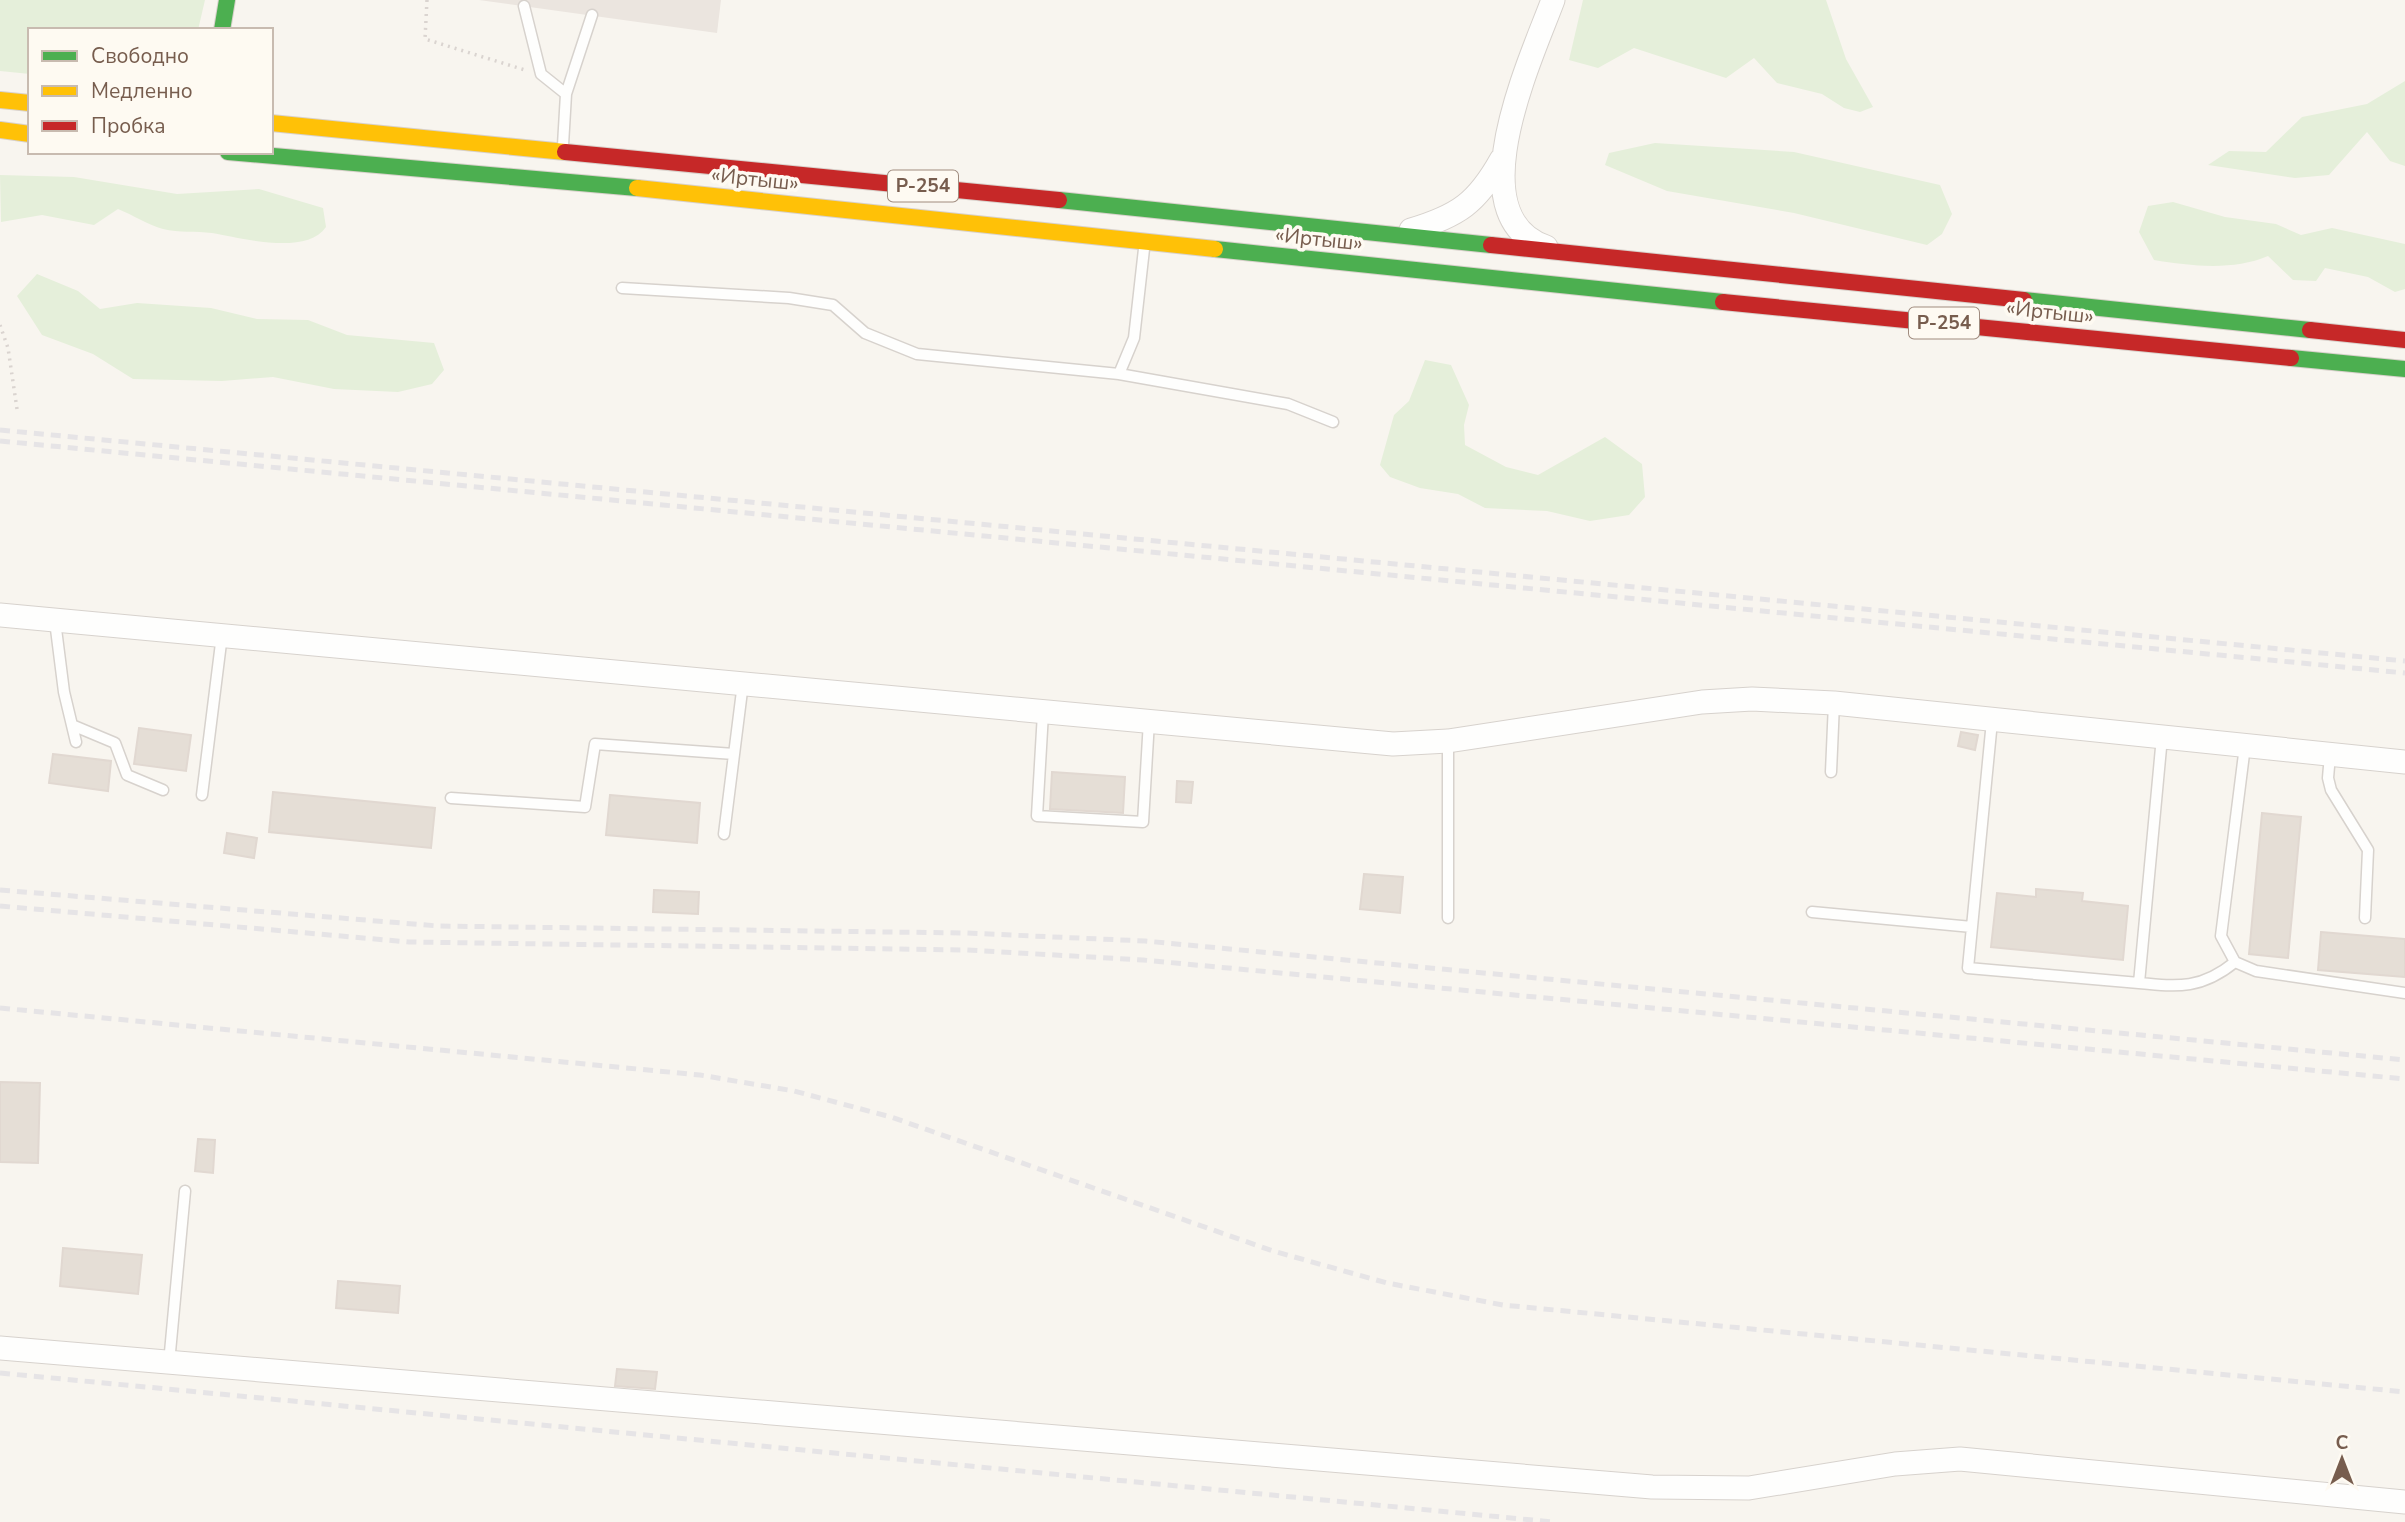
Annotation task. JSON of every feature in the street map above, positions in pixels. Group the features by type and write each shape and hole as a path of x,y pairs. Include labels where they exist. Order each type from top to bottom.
{"main road":[{"path":"222,28 227,0"},
{"path":"0,100 28,103"},
{"path":"273,115 300,126"},
{"name":"«Иртыш»","path":"273,124 563,151 2405,340"},
{"path":"0,130 28,134"},
{"name":"«Иртыш»","path":"251,154 712,195 1145,242 2405,369"}],"street":[{"path":"1553,0 1519,93 1501,183 1510,215 1524,234 1541,245 1575,255"},
{"path":"1392,235 1445,220 1467,206 1487,185 1506,151"},
{"path":"0,615 1393,744 1448,741 1702,702 1752,699 1833,703 2405,762"},
{"path":"0,1348 1652,1486 1749,1488 1895,1464 1960,1459 2405,1502"}],"lane":[{"path":"524,6 541,74 566,94"},
{"path":"563,151 566,94 592,15"},
{"path":"1119,374 1134,338 1145,242"},
{"path":"622,288 789,298 833,306 865,333 917,354 1119,374 1288,404 1332,422"},
{"path":"55,621 64,692 76,742"},
{"path":"202,795 222,635"},
{"path":"724,834 743,683"},
{"path":"1831,772 1833,703"},
{"path":"1044,713 1037,816 1143,822 1149,721"},
{"path":"1992,721 1968,968 2179,987 2214,979 2235,962"},
{"path":"72,725 115,743 127,775 163,790"},
{"path":"2138,984 2162,737"},
{"path":"1448,741 1448,918"},
{"path":"451,798 585,807 595,744 734,754"},
{"path":"2245,746 2221,936 2235,962 2256,971 2405,993"},
{"path":"2330,755 2328,778 2331,790 2368,850 2365,918"},
{"path":"1812,912 1972,927"},
{"path":"169,1363 185,1191"}],"path":[{"path":"427,0 425,39 541,74"},
{"path":"0,325 8,348 17,409"}],"shaded area":[{"path":"479,0 721,0 717,33"}],"green space":[{"path":"0,0 205,0 198,28 28,28 28,74 0,71"},
{"path":"1583,0 1826,0 1846,59 1873,107 1860,112 1844,108 1822,94 1777,83 1754,58 1726,78 1634,48 1598,68 1569,60"},
{"path":"2405,81 2405,166 2390,161 2367,132 2329,175 2295,178 2208,165 2229,151 2266,152 2302,117 2367,104"},
{"path":"1655,143 1794,152 1940,185 1952,214 1942,234 1927,245 1794,213 1667,191 1605,165 1609,153"},
{"path":"0,175 74,177 177,194 259,189 323,208 326,227 317,236 304,241 273,243 212,233 163,229 118,209 94,225 42,215 1,222"},
{"path":"2173,202 2225,217 2276,224 2301,235 2332,228 2405,244 2405,289 2395,292 2368,277 2325,268 2316,281 2293,280 2268,256 2241,264 2226,265 2154,260 2139,232 2148,206"},
{"path":"37,274 78,291 100,309 137,303 211,308 257,319 308,320 347,335 434,343 444,370 432,384 398,392 334,389 273,377 222,381 133,379 93,354 42,335 17,296"},
{"path":"1425,360 1451,365 1469,405 1464,425 1465,445 1506,467 1538,475 1605,437 1642,464 1645,497 1629,515 1590,521 1547,511 1485,508 1458,494 1420,488 1390,477 1380,465 1394,415 1409,401"}],"building":[{"path":"139,728 191,735 186,771 134,764"},
{"path":"1961,732 1978,735 1975,750 1958,746"},
{"path":"53,754 111,761 108,791 49,783"},
{"path":"1052,772 1125,777 1123,813 1050,809"},
{"path":"1177,781 1193,782 1191,803 1176,802"},
{"path":"273,792 435,808 431,848 269,832"},
{"path":"610,795 700,803 697,843 606,835"},
{"path":"2262,813 2301,817 2288,958 2249,954"},
{"path":"227,833 257,838 254,858 224,853"},
{"path":"1364,874 1403,877 1400,913 1360,909"},
{"path":"2036,889 2083,893 2082,901 2128,906 2123,960 1991,947 1997,893 2036,897"},
{"path":"654,890 699,892 698,914 653,912"},
{"path":"2321,932 2405,939 2405,977 2318,970"},
{"path":"0,1082 40,1083 38,1163 0,1162"},
{"path":"198,1139 215,1140 213,1173 195,1171"},
{"path":"63,1248 142,1255 138,1294 60,1286"},
{"path":"338,1281 400,1286 398,1313 336,1308"},
{"path":"617,1369 657,1372 655,1389 615,1386"}],"railway":[{"path":"0,430 2405,661"},
{"path":"0,441 2405,673"},
{"path":"0,890 438,926 965,933 1145,941 2405,1060"},
{"path":"0,906 409,942 967,950 1143,960 2405,1079"},
{"path":"0,1008 700,1075 794,1091 891,1117 1273,1251 1387,1283 1503,1305 2405,1392"},
{"path":"0,1373 1553,1522"}],"traffic: fast":[{"path":"222,28 227,0"},
{"path":"251,154 637,188"},
{"path":"1059,200 1491,245"},
{"path":"1215,249 1723,302"},
{"path":"2024,300 2310,330"},
{"path":"2291,358 2405,369"}],"traffic: slow":[{"path":"0,100 28,103"},
{"path":"273,123 565,152"},
{"path":"0,130 28,134"},
{"path":"637,188 1215,249"}],"traffic: jam":[{"path":"565,152 1059,200"},
{"path":"1491,245 2024,300"},
{"path":"1723,302 2291,358"},
{"path":"2310,330 2405,340"}]}
